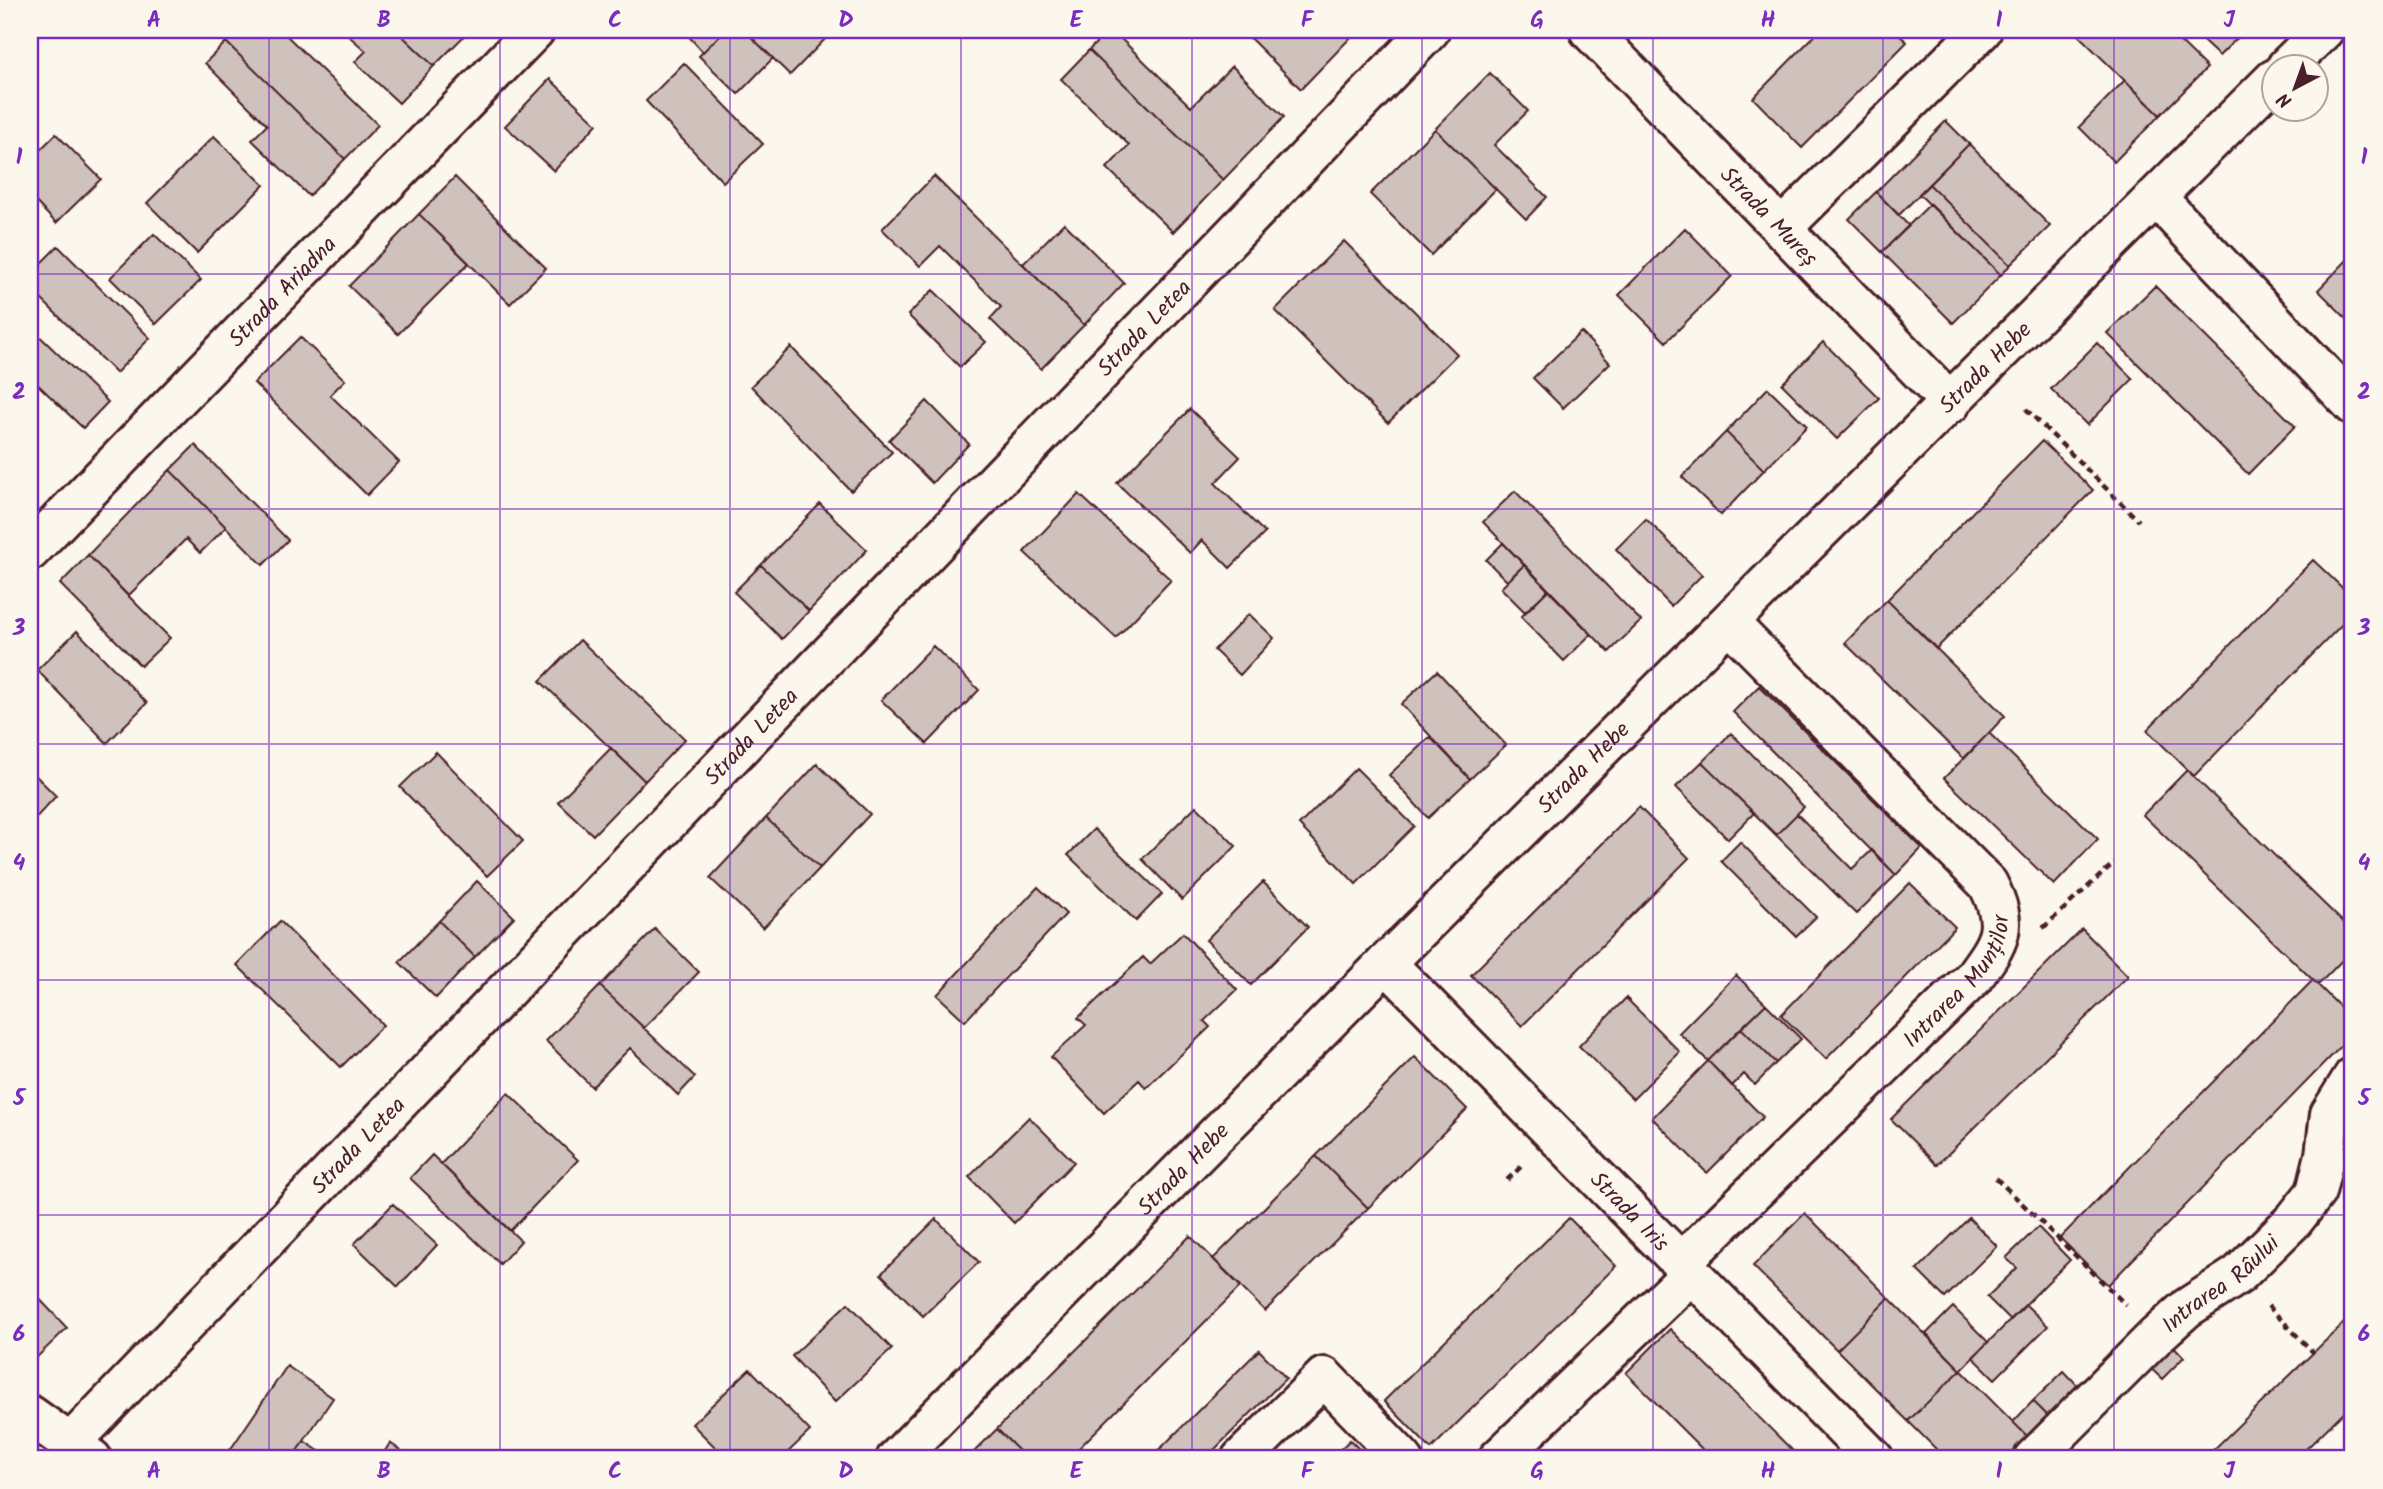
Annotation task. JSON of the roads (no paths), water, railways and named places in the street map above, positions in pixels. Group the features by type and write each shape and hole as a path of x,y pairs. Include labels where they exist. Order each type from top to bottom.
{"street":[{"name":"Strada Ariadna","path":"30,551 536,30"},
{"name":"Strada Letea","path":"81,1452 1430,30"},
{"name":"Strada Mureș","path":"1589,30 1951,402"},
{"path":"1782,228 1982,30"},
{"path":"2301,52 2324,30"},
{"name":"Strada Hebe","path":"897,1459 1386,963 2260,93"},
{"path":"2157,198 2353,405"},
{"name":"Intrarea Munților","path":"1498,1459 1973,978 1992,952 2000,929 1998,905 1987,884 1729,622"},
{"name":"Strada Iris","path":"1386,963 1874,1459"},
{"name":"Intrarea Râului","path":"2033,1459 2186,1308 2238,1275 2294,1220 2315,1192 2325,1155 2330,1114 2353,1077"},
{"path":"1241,1459 1324,1377 1403,1459"},
{"path":"30,1415 81,1452"}]}
